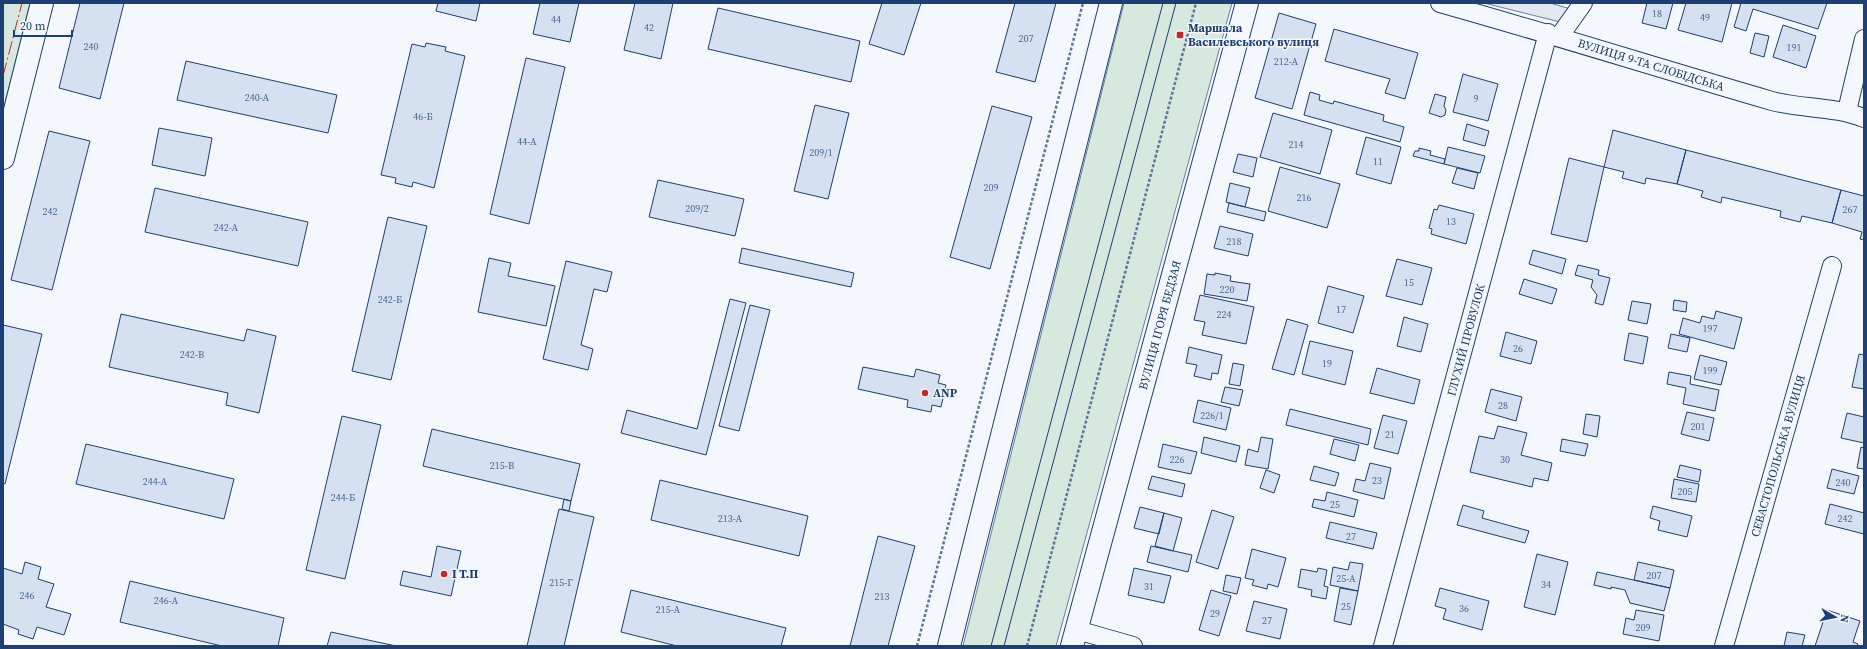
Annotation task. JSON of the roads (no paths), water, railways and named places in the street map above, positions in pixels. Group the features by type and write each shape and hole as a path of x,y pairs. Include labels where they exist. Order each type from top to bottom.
{"street":[{"path":"3,158 42,3"},
{"path":"948,646 1111,3"},
{"name":"ВУЛИЦЯ ІГОРЯ БЕДЗАЯ","path":"1075,638 1247,3"},
{"name":"ВУЛИЦЯ 9-ТА СЛОБІДСЬКА","path":"1440,3 1554,35 1774,102 1847,111 1864,118"},
{"name":"ГЛУХИЙ ПРОВУЛОК","path":"1383,646 1554,35 1583,3"},
{"path":"1847,111 1864,39"},
{"name":"СЕВАСТОПОЛЬСЬКА ВУЛИЦЯ","path":"1724,646 1832,266"},
{"path":"1075,638 1134,646"}],"tram line":[{"path":"991,646 1163,3"},
{"path":"1004,646 1176,3"}],"place":[{"name":"Маршала Василевського вулиця","path":"1180,35"},
{"name":"ANP","path":"925,393"},
{"name":"І Т.П","path":"444,574"}]}
